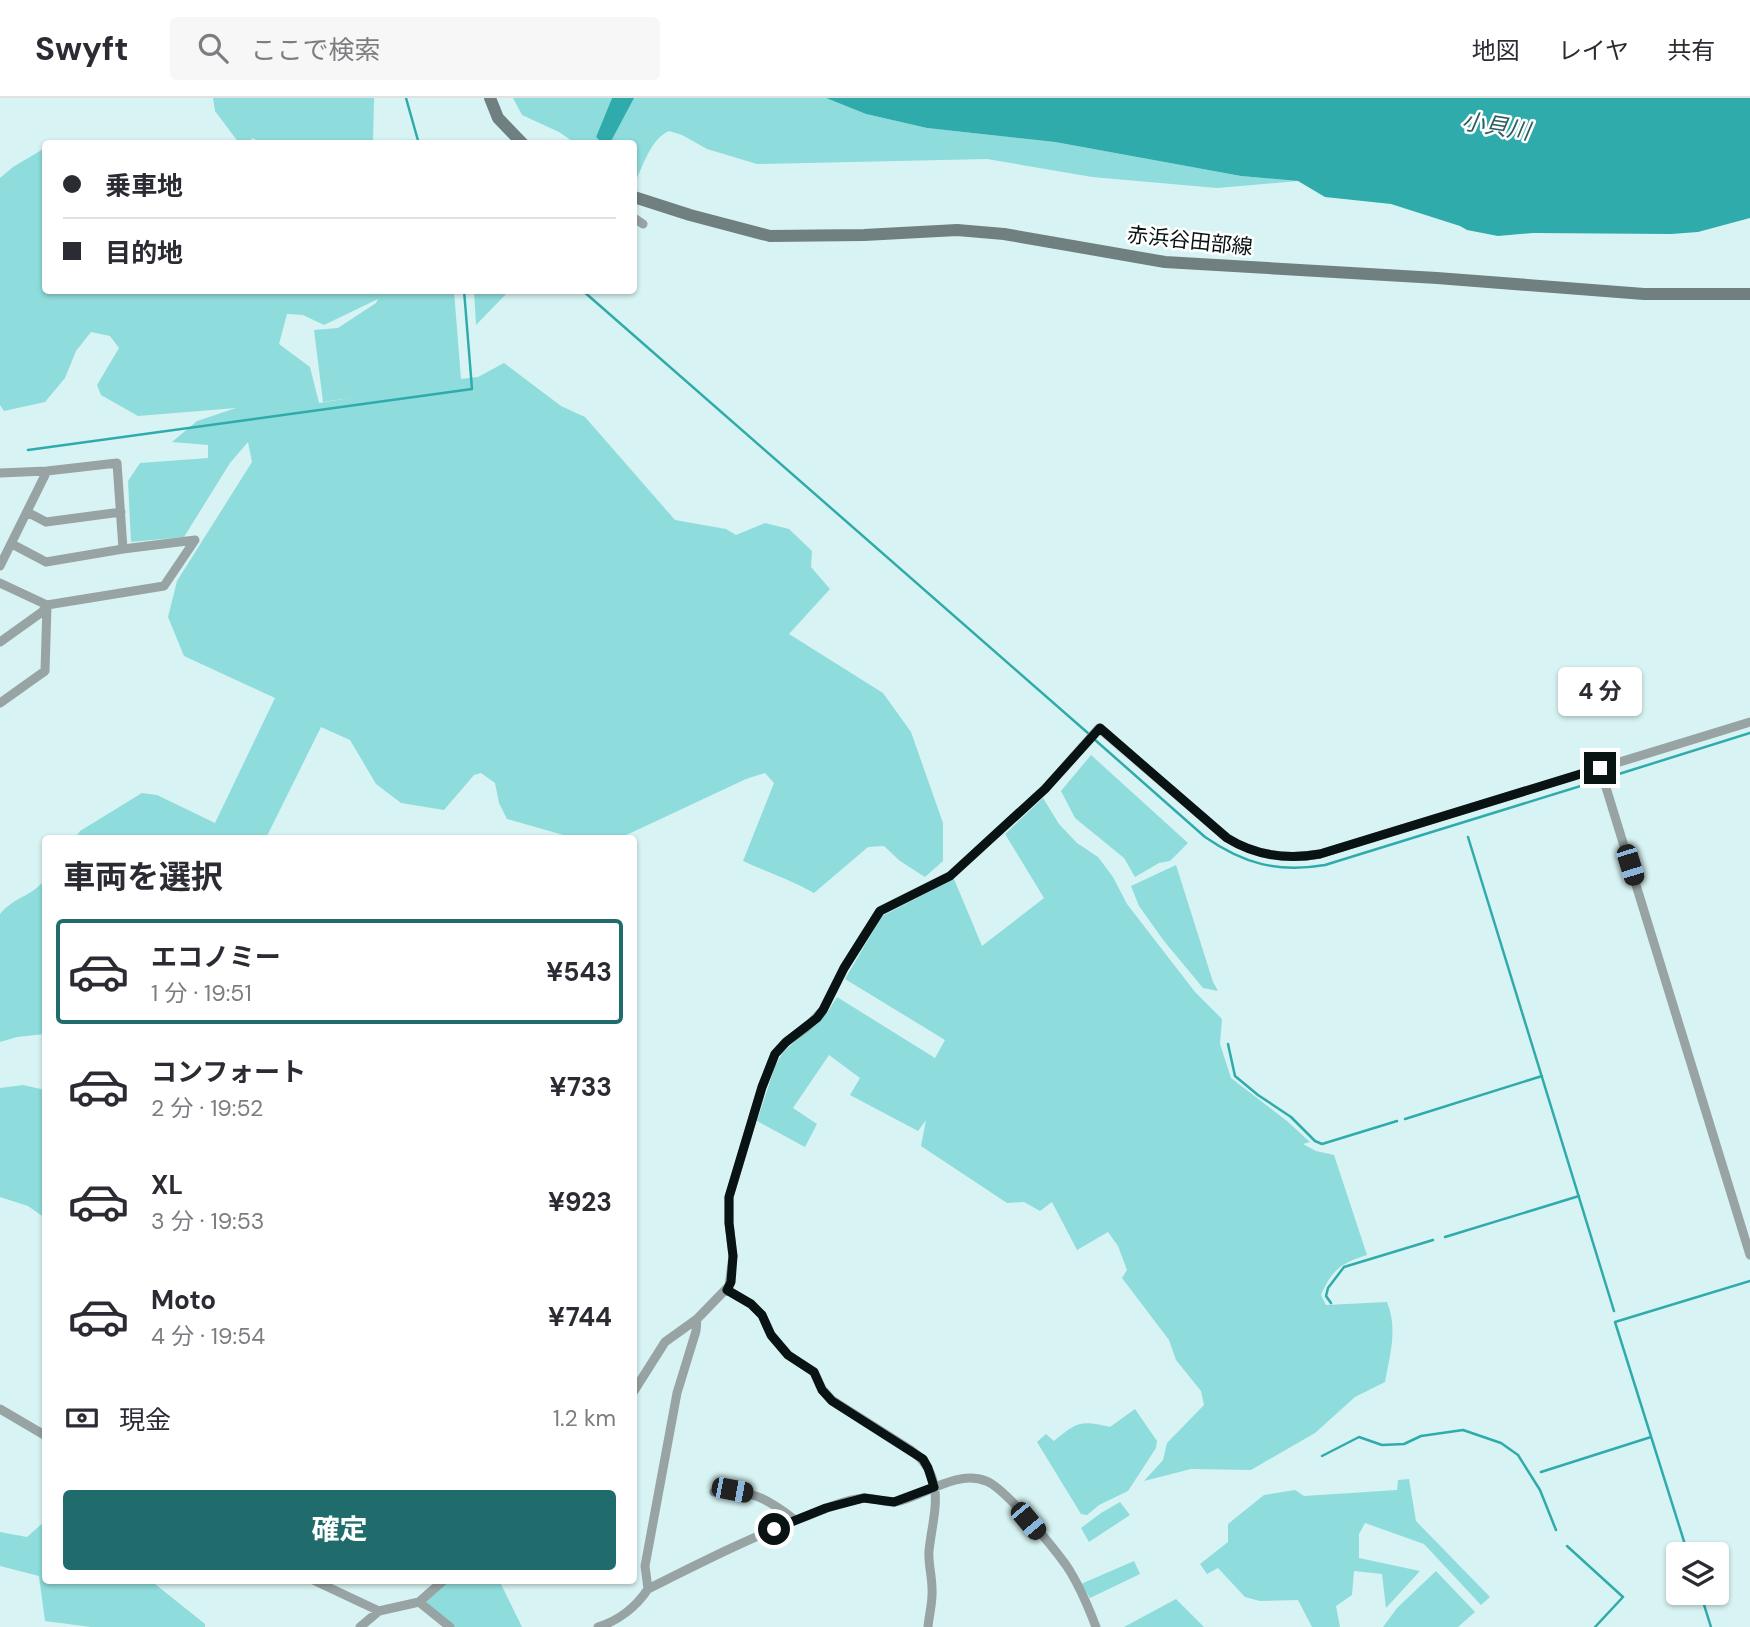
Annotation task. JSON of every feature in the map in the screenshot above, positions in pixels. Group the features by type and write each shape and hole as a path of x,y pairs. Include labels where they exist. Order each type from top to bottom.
{"main road":[{"path":"490,98 498,118 519,140"},
{"name":"赤浜谷田部線","path":"637,198 770,236 957,230 1004,234 1165,262 1437,278 1644,294 1750,293"}],"street":[{"path":"637,220 643,224"},
{"path":"0,473 117,463 123,549"},
{"path":"0,566 47,471"},
{"path":"27,512 46,522 121,512"},
{"path":"0,583 47,605 164,586 195,540 46,562 12,544"},
{"path":"0,642 47,605"},
{"path":"0,703 45,671 47,605"},
{"path":"637,1386 665,1342 697,1319 727,1290 731,1282 733,1256 729,1197 758,1099 775,1054 823,1010 844,968 880,911 950,876 1045,789 1100,728 1227,838 1249,850 1292,858 1320,854 1601,771 1750,722"},
{"path":"1601,771 1750,1255"},
{"path":"727,1290 751,1304 762,1315 771,1335 788,1355 814,1372 822,1390 832,1401 923,1459 934,1487 936,1513 929,1553 932,1592 928,1627"},
{"path":"648,1589 645,1566 677,1393 696,1331 697,1319"},
{"path":"0,1409 42,1434"},
{"path":"598,1627 611,1625 640,1601 648,1589 826,1508 864,1498 894,1502 957,1480 978,1479 987,1481 1006,1494 1066,1565 1079,1586 1096,1627"},
{"path":"714,1492 732,1490 750,1494 773,1503 796,1520"},
{"path":"322,1584 379,1611"},
{"path":"360,1627 379,1611 419,1602 439,1584"},
{"path":"419,1602 450,1627"}],"shaded area":[{"path":"213,98 374,98 373,140 237,140 215,111"},
{"path":"513,98 612,98 596,137 599,140 571,140 522,115"},
{"path":"633,98 826,98 866,114 927,128 1055,142 1241,176 1298,181 1217,188 1092,177 987,159 757,164 707,149 669,131 653,145 637,178 637,140 610,140"},
{"path":"42,150 42,294 454,294 461,379 478,377 504,363 561,406 585,417 675,520 726,529 736,535 765,523 789,529 812,551 811,567 830,589 789,634 883,693 911,732 943,823 943,861 925,877 900,861 884,846 868,847 814,893 743,861 774,783 765,773 746,779 626,835 563,835 507,819 499,803 495,783 481,773 474,775 444,810 401,803 376,784 350,740 321,727 267,835 77,835 142,793 157,795 215,823 275,698 184,656 168,617 177,581 252,462 248,442 230,463 184,537 131,542 128,481 140,463 208,458 208,445 172,442 197,421 236,408 138,416 101,395 97,385 119,348 110,336 91,332 76,351 65,378 45,402 4,411 0,405 0,178","holes":["378,299 338,328 314,330 323,402 361,396 319,403 310,367 279,344 287,314 303,315 324,325"]},
{"path":"474,294 506,294 476,325"},
{"path":"1091,755 1188,843 1170,861 1159,863 1135,877 1124,858 1075,818 1061,791"},
{"path":"1043,798 1059,824 1077,843 1098,857 1113,877 1127,904 1195,992 1222,1019 1220,1044 1231,1078 1310,1142 1303,1144 1316,1151 1334,1155 1367,1255 1344,1264 1329,1279 1321,1295 1326,1305 1387,1302 1392,1322 1392,1342 1385,1382 1355,1397 1315,1433 1251,1470 1191,1469 1144,1481 1163,1460 1167,1443 1204,1405 1201,1391 1176,1360 1169,1340 1122,1278 1127,1270 1118,1246 1108,1232 1077,1250 1052,1202 1040,1211 1024,1202 1007,1203 921,1146 926,1120 918,1131 850,1095 860,1078 829,1055 793,1108 817,1124 805,1147 757,1121 775,1066 783,1052 827,1013 837,997 935,1058 945,1040 845,979 882,916 954,879 982,946 1044,898 1005,834"},
{"path":"1176,865 1218,991 1203,988 1164,941 1139,906 1131,886"},
{"path":"42,883 42,1034 0,1042 0,914"},
{"path":"23,1085 42,1089 42,1216 28,1206 0,1197 0,1088"},
{"path":"1135,1409 1157,1441 1156,1448 1128,1491 1099,1505 1087,1515 1081,1514 1037,1442 1046,1434 1054,1441 1079,1424 1110,1427"},
{"path":"1409,1479 1416,1521 1490,1597 1481,1605 1424,1544 1365,1523 1359,1534 1359,1558 1420,1571 1386,1608 1382,1574 1354,1571 1352,1595 1336,1606 1340,1627 1312,1627 1298,1600 1260,1601 1245,1597 1218,1568 1207,1574 1200,1564 1228,1542 1228,1524 1264,1495 1295,1490 1304,1496 1397,1490 1398,1480"},
{"path":"1120,1502 1130,1515 1089,1542 1081,1528"},
{"path":"42,1524 42,1584 155,1584 205,1624 205,1627 91,1627 45,1621 39,1576 0,1566 0,1532 27,1537"},
{"path":"1134,1561 1140,1574 1090,1598 1081,1584"},
{"path":"1436,1571 1475,1612 1458,1627 1383,1627 1397,1608"},
{"path":"444,1584 501,1584 522,1627 454,1627 426,1602"},
{"path":"1176,1599 1204,1627 1124,1627"}],"water":[{"path":"612,98 634,98 612,140 599,140 596,137"},
{"name":"小貝川","path":"826,98 1750,98 1750,218 1698,232 1671,234 1533,233 1498,236 1467,230 1391,204 1325,197 1298,181 1241,176 1055,142 927,128 866,114"}],"waterway":[{"path":"406,98 418,140"},
{"path":"28,450 472,389 464,294"},
{"path":"587,294 1089,734"},
{"path":"1606,778 1750,733"},
{"path":"1094,739 1205,837 1248,860 1277,867 1325,865 1600,780"},
{"path":"1468,837 1614,1311"},
{"path":"1228,1044 1235,1076 1291,1117 1315,1141 1322,1144 1397,1121"},
{"path":"1405,1119 1542,1076"},
{"path":"1445,1237 1579,1196"},
{"path":"1331,1303 1326,1296 1328,1288 1344,1267 1433,1240"},
{"path":"1684,1542 1615,1322 1750,1281"},
{"path":"1322,1456 1359,1437 1382,1445 1404,1444 1421,1436 1463,1430 1501,1443 1518,1455 1540,1490 1556,1530"},
{"path":"1541,1472 1651,1437"},
{"path":"1567,1546 1623,1597 1595,1627"},
{"path":"1704,1605 1711,1627"}],"route":[{"path":"774,1529 826,1508 864,1498 894,1502 934,1487 923,1459 832,1401 822,1390 814,1372 788,1355 771,1335 762,1315 751,1304 727,1290 731,1282 733,1256 729,1197 768,1068 775,1054 786,1042 807,1027 823,1010 864,933 880,911 950,876 1045,789 1100,728 1227,838 1249,850 1292,858 1320,854 1600,768"}]}
